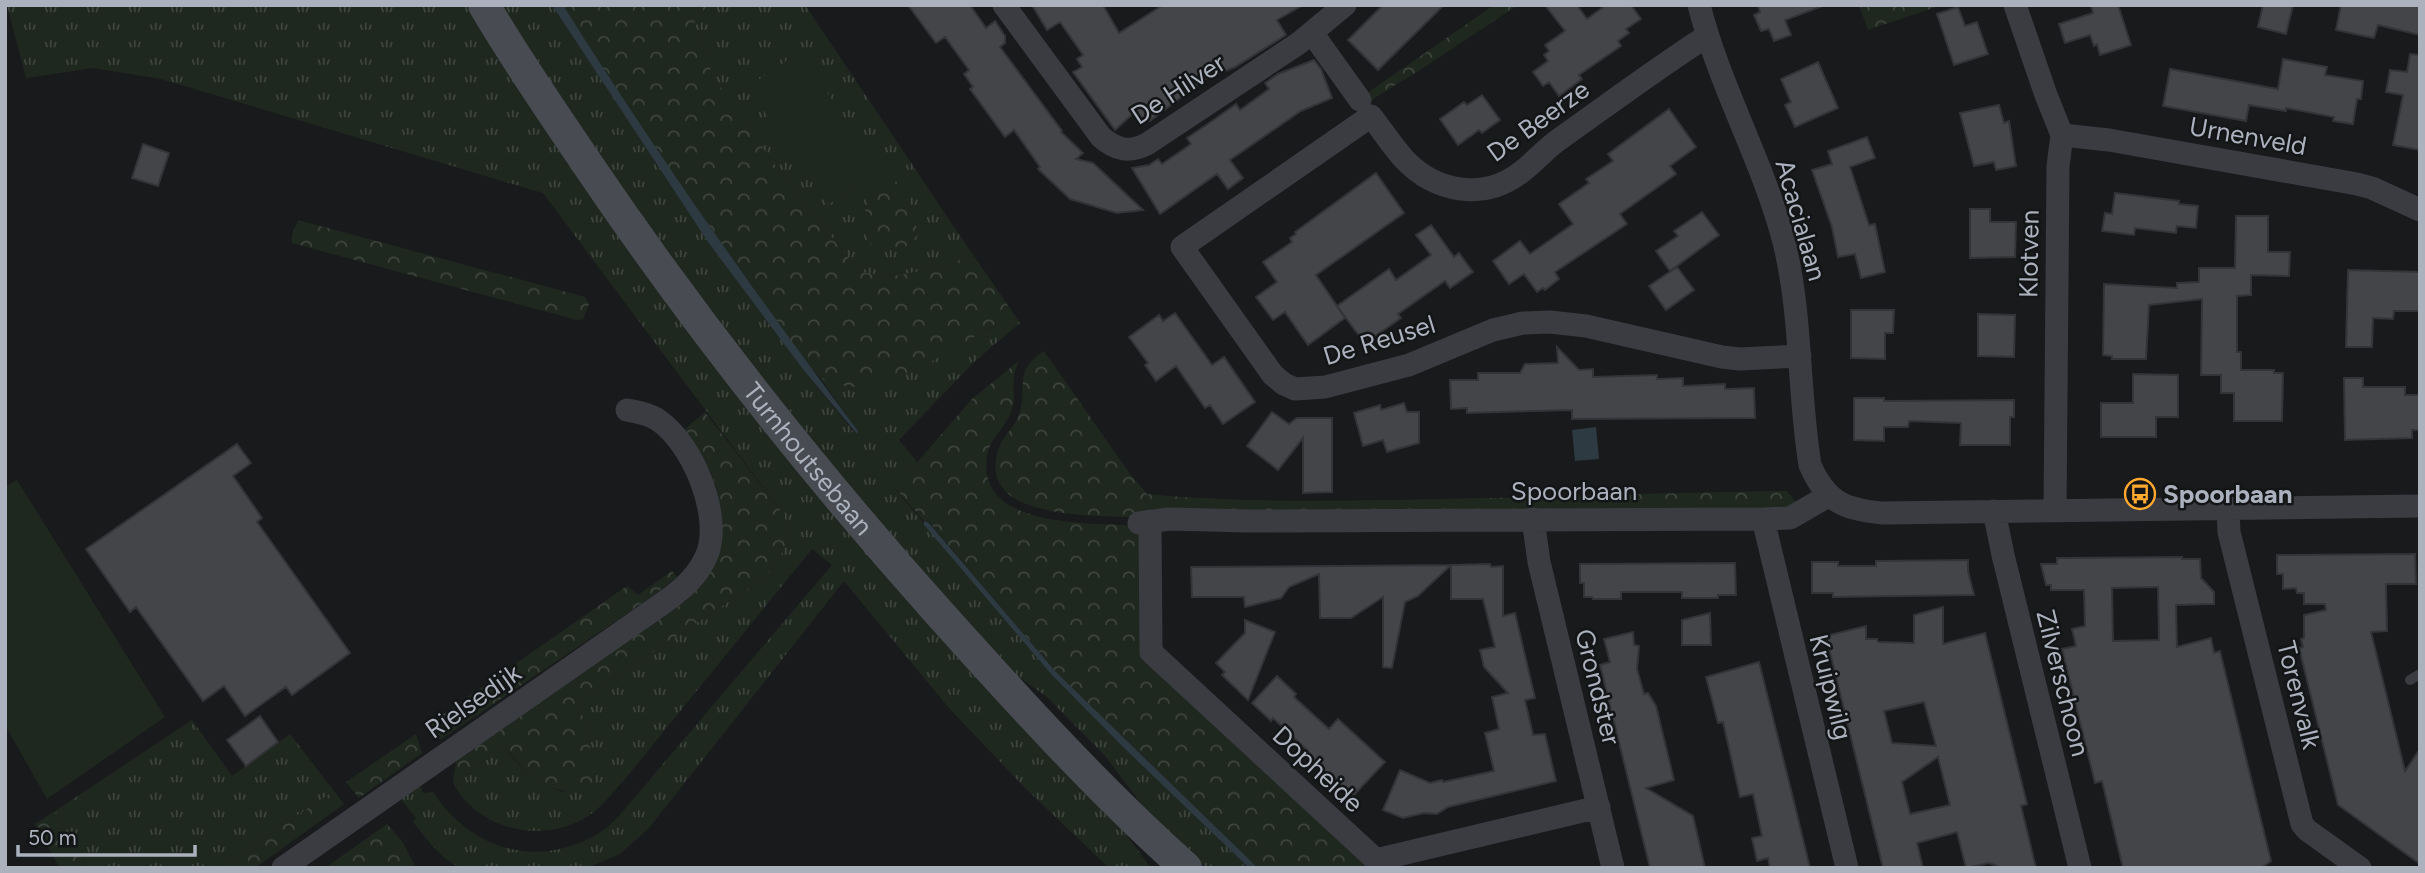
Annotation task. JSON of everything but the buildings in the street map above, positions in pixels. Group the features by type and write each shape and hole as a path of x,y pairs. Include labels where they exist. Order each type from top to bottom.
{"main road":[{"name":"Turnhoutsebaan","path":"484,5 646,251 771,415 877,544 1024,707 1145,831 1186,868"}],"street":[{"name":"De Hilver","path":"1004,5 1101,137 1121,150 1147,144 1312,33 1345,5"},
{"name":"Acacialaan","path":"1699,5 1717,69 1776,217 1795,302 1810,466 1828,496"},
{"name":"Klotven","path":"2015,5 2062,135 2059,166 2055,511"},
{"name":"De Beerze","path":"1312,33 1404,159 1418,172 1447,188 1482,189 1498,185 1519,174 1553,143 1707,36"},
{"name":"De Reusel","path":"1366,108 1182,247 1265,364 1284,384 1305,389 1352,382 1409,365 1493,330 1522,323 1550,322 1586,326 1722,357 1740,359 1800,356"},
{"name":"Urnenveld","path":"2062,135 2109,140 2357,184 2420,210"},
{"name":"Rielsedijk","path":"283,868 666,601 693,578 709,549 708,500 703,485 689,456 670,430 658,419 627,410"},
{"path":"1828,496 1847,507 1873,512 2420,506"},
{"name":"Spoorbaan","path":"1144,522 1168,519 1249,522 1790,518 1828,496"},
{"name":"Torenvalk","path":"2228,508 2229,531 2302,824 2306,830 2360,868"},
{"name":"Zilverschoon","path":"1994,512 2080,868"},
{"name":"Grondster","path":"1532,519 1539,562 1613,868"},
{"name":"Kruipwilg","path":"1763,519 1847,868"},
{"name":"Dopheide","path":"1144,522 1151,652 1376,860 1598,807"}],"green space":[{"path":"7,5 468,5 578,176 823,501 947,646 1059,766 1116,821 1151,868 1109,868 1025,788 949,708 844,581 649,828 620,854 587,868 460,868 446,859 413,822 416,818 400,798 420,785 423,793 433,792 449,812 487,841 531,852 578,844 601,832 619,816 832,565 812,549 625,779 595,811 577,822 557,829 537,831 497,823 480,813 465,800 453,783 505,747 530,774 563,792 594,764 579,701 761,580 774,566 786,543 784,515 543,193 161,79 93,68 26,78"},
{"path":"500,5 552,5 708,242 802,368 857,434 858,431 818,375 849,387 868,386 928,362 997,324 1008,333 974,362 899,440 917,462 895,489 1051,674 1249,868 1206,868 1149,814 1106,757 1047,697 1002,665 947,604 733,345 626,200"},
{"path":"563,5 710,5 695,17 694,29 705,48 712,75 787,182 859,271 887,277 922,271 957,262 969,249 1020,323 1008,333 996,324 926,364 887,381 851,387 820,377 791,343 678,181"},
{"path":"710,5 805,5 969,249 957,262 887,277 859,271 787,182 711,75 705,48 694,29 694,17"},
{"path":"1494,5 1518,5 1368,102 1363,96"},
{"path":"1859,5 1942,5 1868,30"},
{"path":"799,52 880,169 828,205 748,87"},
{"path":"880,176 895,180 913,209 918,235 900,252 873,247 860,226 867,206 866,189"},
{"path":"298,220 585,297 589,304 583,319 577,320 292,243"},
{"path":"1044,351 1130,474 1147,494 1239,500 1331,501 1787,491 1798,505 1790,509 1288,512 1151,509 1144,511 1139,518 1047,510 1024,503 1006,492 997,476 997,454 1003,439 1018,417 1024,373"},
{"path":"1019,361 1014,375 1012,409 991,443 987,456 988,480 999,498 1018,510 1041,517 1067,522 1138,526 1142,552 1143,654 1372,868 1258,868 1056,672 928,521 924,521 895,488 972,399"},
{"path":"705,412 784,515 786,543 774,566 761,580 579,701 594,764 595,782 581,789 556,789 533,777 505,747 453,783 456,761 478,743 686,601 697,588 721,519 716,487 710,471 685,429"},
{"path":"17,480 165,717 47,799 5,725 5,487"},
{"path":"672,571 677,577 653,596 440,740 429,724 627,586 638,595"},
{"path":"192,720 232,776 290,734 334,791 218,868 87,868 55,811"},
{"path":"416,734 422,753 359,798 346,782"},
{"path":"334,791 344,804 255,868 218,868"},
{"path":"55,811 87,868 60,868 35,824"},
{"path":"387,824 402,841 416,868 325,868"}],"shaded area":[{"path":"552,5 563,5 670,168 858,431 857,434 802,368 708,242"},
{"path":"1596,427 1599,459 1575,461 1572,430"},
{"path":"924,521 928,522 1056,672 1258,868 1249,868 1051,674 924,525"}],"place":[{"name":"Spoorbaan","path":"2140,494"}]}
